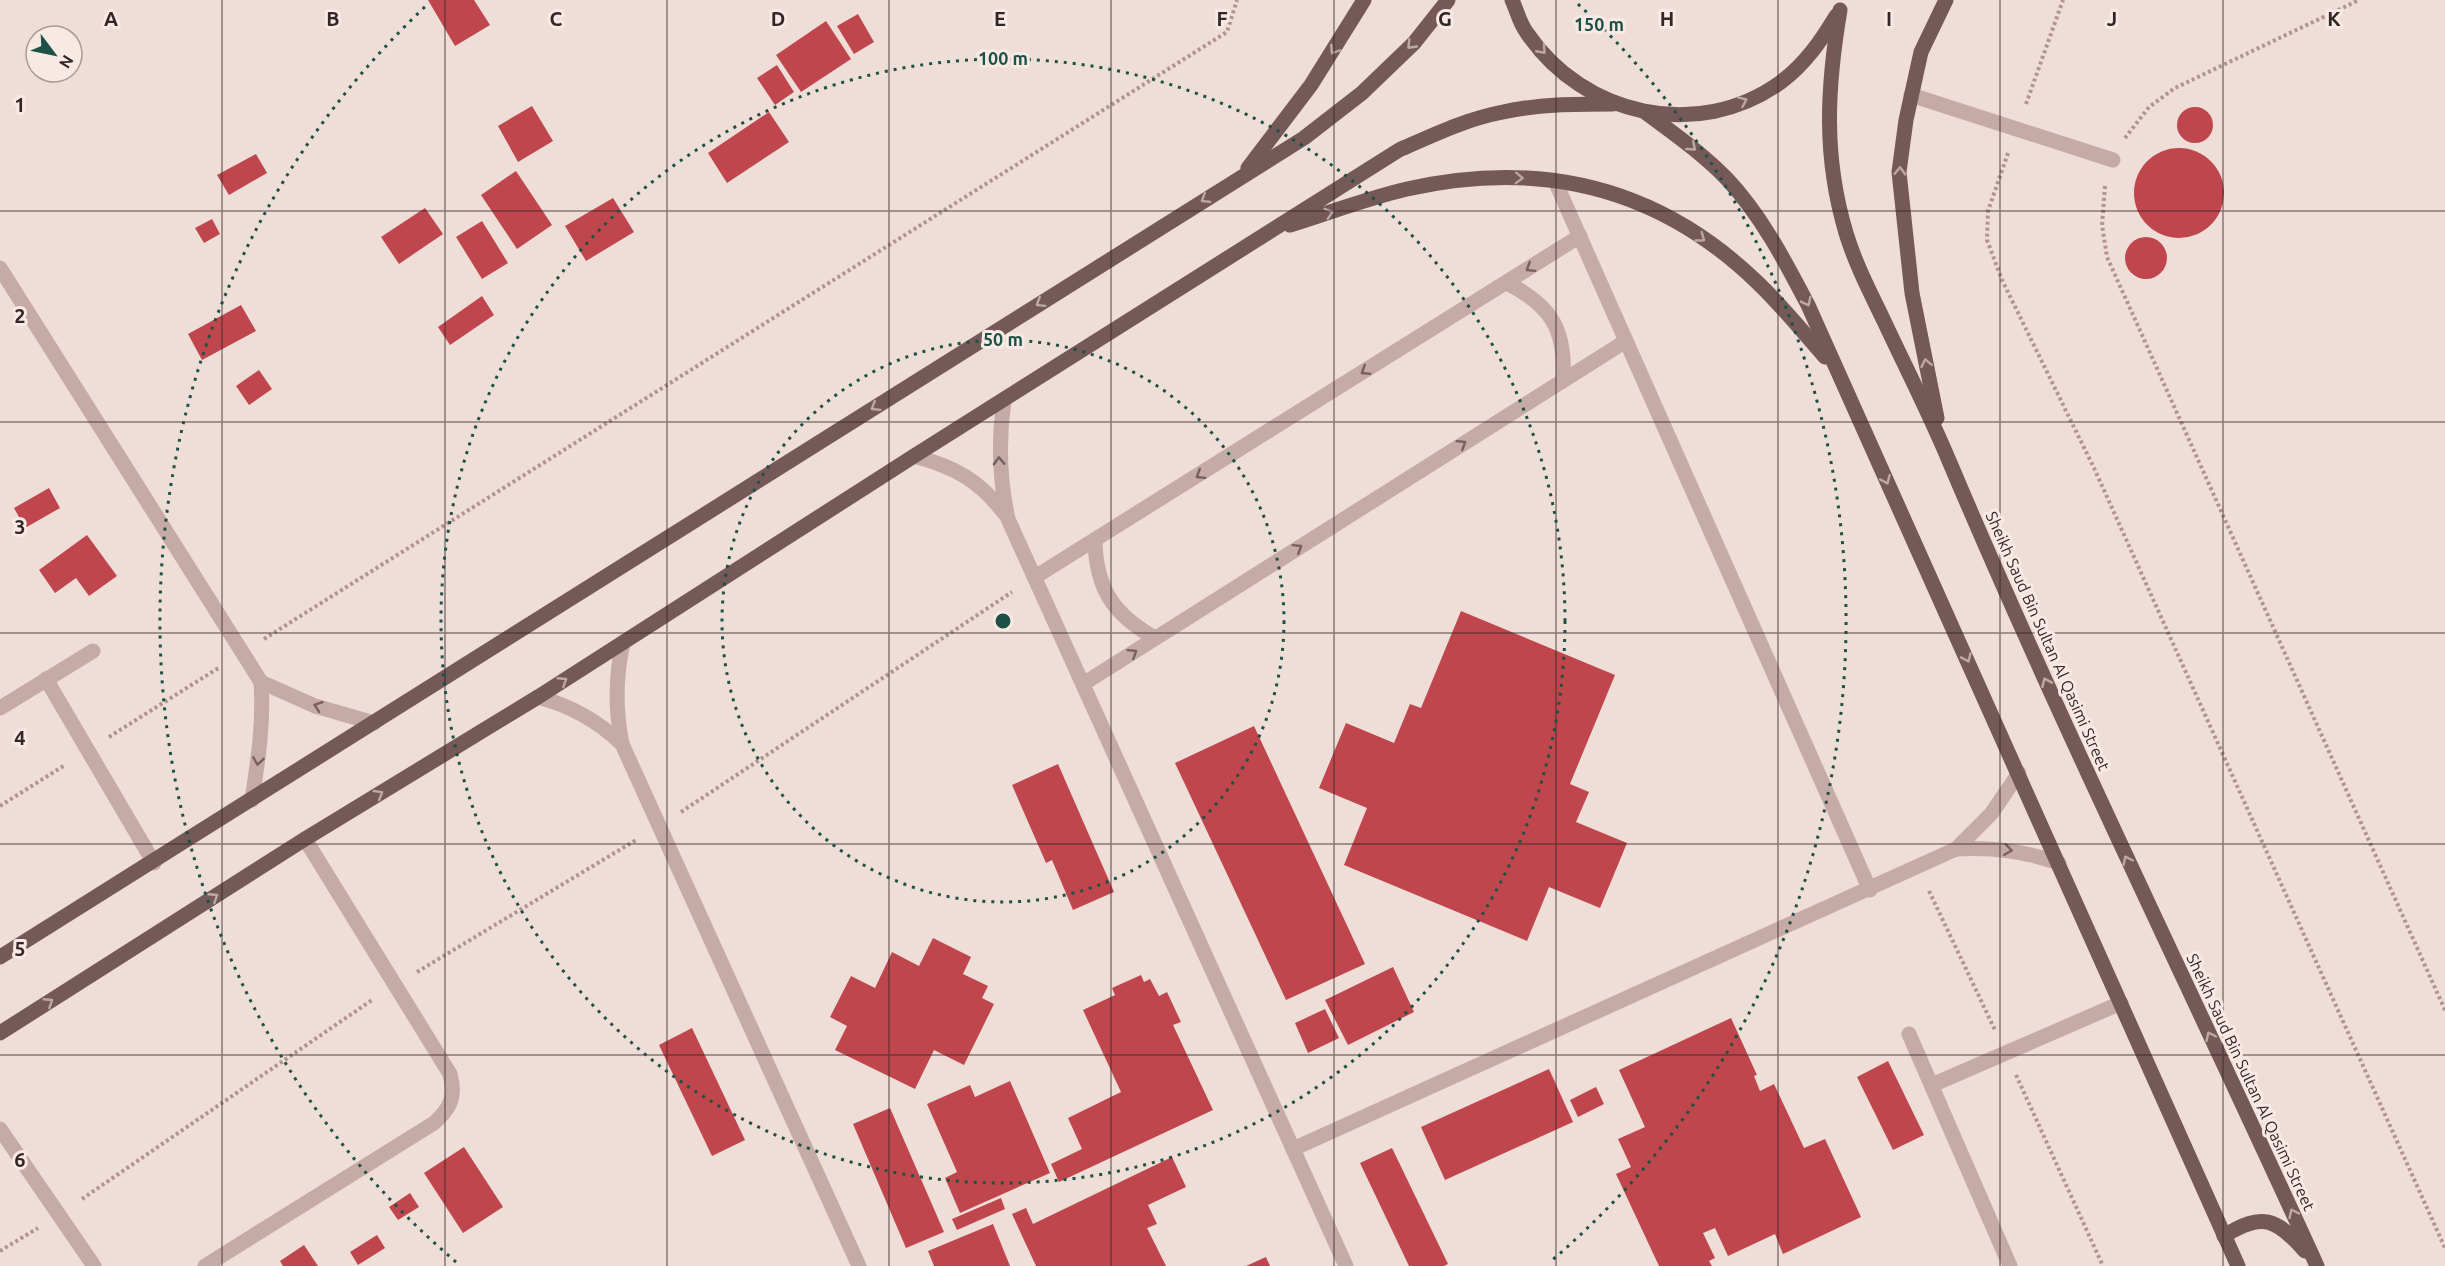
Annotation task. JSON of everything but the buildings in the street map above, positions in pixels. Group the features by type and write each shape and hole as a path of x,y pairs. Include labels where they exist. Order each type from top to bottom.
{"main road":[{"path":"1242,176 1311,86 1364,0"},
{"path":"0,957 154,863 1304,138 1362,93 1414,43 1448,0"},
{"path":"1512,0 1526,33 1564,75 1613,104"},
{"path":"1941,441 1911,293 1899,172 1911,94 1921,52 1946,0"},
{"path":"0,1033 305,839 538,697 1399,150 1449,127 1502,112 1557,104 1613,104 1645,112 1693,115 1739,104 1780,82 1815,50 1842,5"},
{"name":"Sheikh Saud Bin Sultan Al Qasimi Street","path":"1842,5 1831,65 1828,122 1834,178 1846,234 1867,286 1941,441 2095,791 2317,1265"},
{"path":"1645,112 1688,143 1719,171 1760,219 1808,305 2238,1266"},
{"path":"1273,231 1405,189 1442,182 1518,177 1594,187 1670,216 1703,238 1757,282 1835,368"},
{"path":"2224,1236 2244,1224 2257,1221 2274,1224 2294,1239 2317,1265"}],"street":[{"path":"1911,94 2113,160"},
{"path":"1555,181 1870,890"},
{"path":"1035,578 1580,236"},
{"path":"0,268 261,682 262,740 252,800"},
{"path":"1507,283 1528,294 1546,311 1559,332 1564,356 1563,381"},
{"path":"1083,684 1626,341"},
{"path":"1004,401 999,430 999,460 1008,519 1346,1266"},
{"path":"914,456 942,464 968,477 990,496 1008,519"},
{"path":"1095,541 1095,561 1100,581 1109,599 1137,628 1155,638"},
{"path":"623,643 617,668 615,693 622,744 859,1266"},
{"path":"0,708 93,651"},
{"path":"46,680 154,863"},
{"path":"261,682 315,706 374,723"},
{"path":"538,697 584,714 604,727 622,744"},
{"path":"1293,1149 1870,890 1956,849 1991,814 2019,773"},
{"path":"205,1266 434,1123 445,1114 452,1101 453,1087 450,1074 305,839"},
{"path":"1956,849 2008,849 2059,863"},
{"path":"1932,1085 2121,1003"},
{"path":"1909,1034 2010,1266"},
{"path":"0,1129 94,1266"}],"path":[{"path":"0,806 1227,32 1237,0"},
{"path":"2063,0 1988,211 1987,240 2002,280 2099,478 2445,1248"},
{"path":"2359,0 2175,88 2149,107 2135,123 2113,160 2104,192 2102,225 2107,257 2445,1010"},
{"path":"0,1251 59,1215 395,985 659,826 1035,578"}]}
